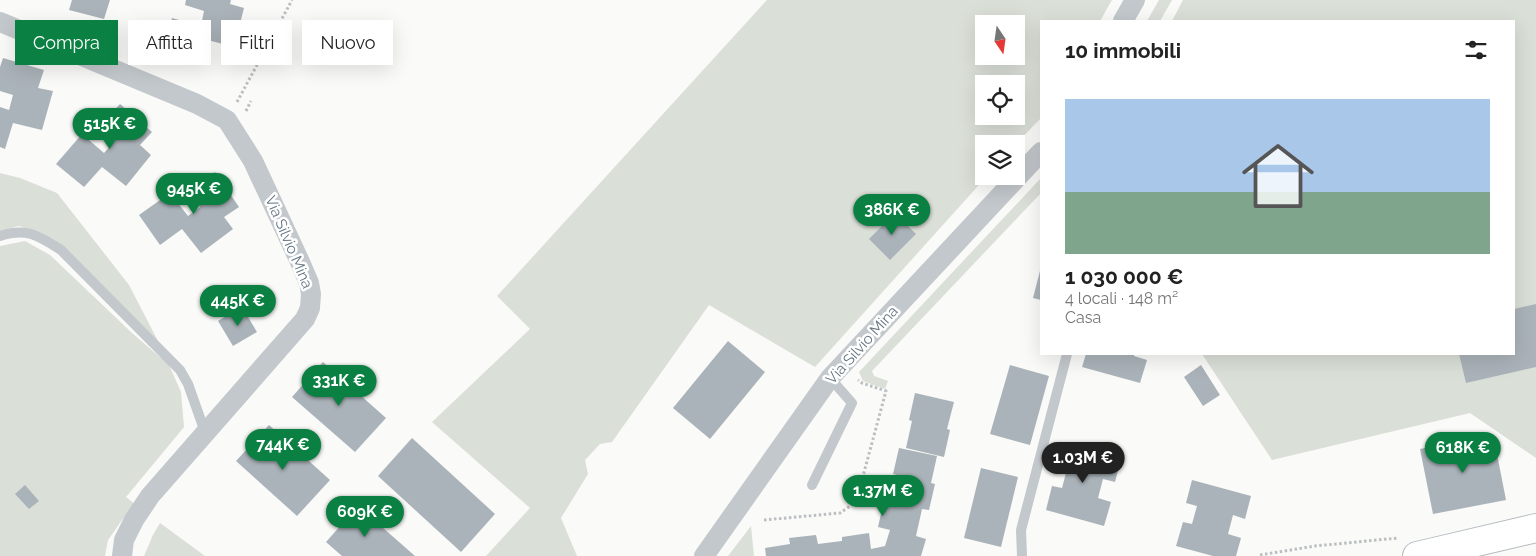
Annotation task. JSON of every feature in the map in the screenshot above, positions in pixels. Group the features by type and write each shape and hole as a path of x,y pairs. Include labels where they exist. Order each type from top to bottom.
{"street":[{"path":"1124,20 1135,0"},
{"name":"Via Silvio Mina","path":"0,22 197,104 227,120 253,161 309,283 310,308 305,319 150,496 134,520 124,540 122,556"},
{"name":"Via Silvio Mina","path":"704,556 830,378 1040,153"},
{"path":"1417,556 1536,528"}],"lane":[{"path":"0,236 14,232 28,232 61,250 180,370 188,384 205,432"},
{"path":"1022,556 1021,530 1067,355"},
{"path":"812,485 852,404 830,378"}],"path":[{"path":"227,120 292,0"},
{"path":"764,520 840,513 856,502 886,392 862,384 856,377 856,374"}],"shaded area":[{"path":"767,0 1112,0 1101,20 1040,20 1040,119 1025,135 975,135 975,185 979,185 815,367 709,305 612,442 600,444 585,460 588,474 561,518 577,556 486,556 530,508 432,422 530,329 497,296"},
{"path":"1159,0 1172,0 1161,20 1148,20"},
{"path":"1183,0 1536,0 1536,458 1470,413 1272,460 1203,355 1515,355 1515,20 1173,20"},
{"path":"0,173 20,178 57,193 129,285 159,343 35,232 19,226 0,231"},
{"path":"1040,179 1040,194 872,371 874,376 888,381 885,389 863,381 859,372"},
{"path":"25,241 50,255 132,333 161,358 165,356 181,392 184,427 126,497 136,505 122,520 108,540 105,556 0,556 0,246"},
{"path":"160,523 205,556 144,556"},
{"path":"751,526 754,556 728,556"}],"building":[{"path":"72,0 110,0 104,19 69,10"},
{"path":"186,0 231,0 230,4 244,8 241,20 221,20 221,44 211,41 211,20 202,20 204,11 185,5"},
{"path":"3,58 15,62 15,65 27,65 44,70 38,88 53,91 42,130 13,123 5,149 0,147 0,107 9,110 13,95 0,91 0,67"},
{"path":"120,104 152,132 140,145 151,155 126,186 102,167 84,187 56,164 82,134 104,153 114,142 98,128"},
{"path":"215,172 239,207 224,217 233,229 201,253 182,229 160,245 139,215 170,193 188,216 200,207 188,190"},
{"path":"895,213 916,234 890,260 869,239"},
{"path":"1040,271 1040,300 1033,298"},
{"path":"1536,304 1536,367 1466,383 1459,355 1515,355 1515,309"},
{"path":"242,307 257,332 233,346 218,321"},
{"path":"728,341 765,372 710,439 673,408"},
{"path":"1086,355 1134,355 1147,360 1140,383 1082,367"},
{"path":"323,362 386,418 355,452 292,397"},
{"path":"1010,365 1049,376 1030,445 990,434"},
{"path":"1201,365 1220,395 1203,406 1184,377"},
{"path":"915,393 954,402 947,429 950,430 944,457 906,448 912,421 909,420"},
{"path":"269,425 330,480 297,516 236,461"},
{"path":"1493,434 1506,500 1433,514 1420,449"},
{"path":"412,438 495,514 461,552 378,476"},
{"path":"1062,443 1121,459 1115,482 1103,479 1098,498 1111,502 1104,526 1046,510 1052,486 1062,488 1067,469 1056,466"},
{"path":"899,448 937,456 931,483 935,484 929,510 922,509 916,536 926,539 921,556 766,556 765,548 790,544 789,538 816,535 818,544 842,541 842,537 869,533 871,549 885,546 890,530 878,527 884,500 891,502 897,475 893,474"},
{"path":"981,468 1018,477 1001,547 964,538"},
{"path":"1192,480 1251,496 1245,519 1233,515 1228,534 1241,538 1236,556 1213,556 1176,546 1183,522 1192,524 1197,506 1186,503"},
{"path":"25,485 39,501 29,509 15,494"},
{"path":"358,506 415,556 342,556 326,542"}]}
